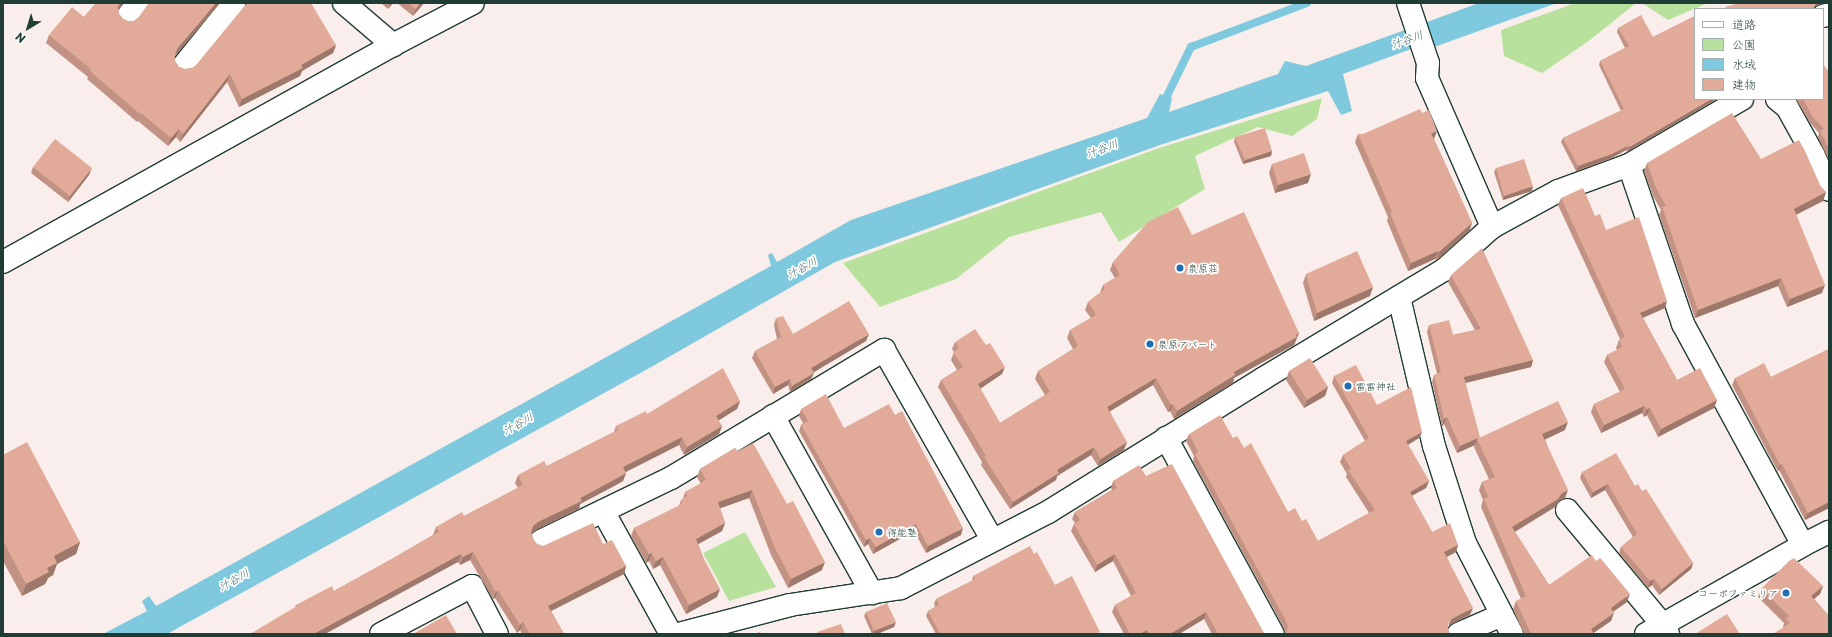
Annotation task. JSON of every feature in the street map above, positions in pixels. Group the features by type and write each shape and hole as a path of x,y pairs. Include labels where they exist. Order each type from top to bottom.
{"street":[{"path":"184,65 234,3"},
{"path":"344,3 393,45"},
{"path":"3,262 393,45 473,3"},
{"path":"1408,4 1428,63 1427,78 1492,227"},
{"path":"679,634 790,605 901,588 992,539 1048,512 1166,438 1444,270 1492,227 1558,190 1629,165 1740,100"},
{"path":"1778,100 1787,107 1813,154 1829,190"},
{"path":"1629,165 1682,324 1803,545"},
{"path":"1399,297 1434,446 1462,535 1507,625 1458,634"},
{"path":"541,541 671,478 884,350 992,539"},
{"path":"773,416 872,593"},
{"path":"1166,438 1273,634"},
{"path":"1567,510 1659,631 1803,545 1829,532"},
{"path":"603,511 672,634"},
{"path":"381,634 472,586 497,634"}],"green space":[{"path":"1575,3 1636,3 1590,40 1542,73 1504,56 1501,30"},
{"path":"1642,3 1708,3 1694,8 1668,20"},
{"path":"1322,98 1317,119 1292,136 1258,127 1195,156 1205,189 1119,242 1101,212 1009,237 956,279 880,307 843,263 1159,148"},
{"path":"745,532 776,587 729,601 703,553"}],"water":[{"name":"汁谷川","path":"1479,3 1557,3 1437,46 1414,48 1343,74 1352,111 1341,115 1328,91 1160,145 835,262 653,366 167,634 103,634 147,611 142,601 149,596 156,606 771,266 768,255 772,253 777,262 851,220 1147,118 1160,94 1172,98 1169,112 1278,74 1285,61 1306,66"}],"building":[{"path":"96,3 120,3 118,7 119,14 123,19 134,21 139,17 149,3 216,3 177,49 175,61 179,67 185,69 192,68 196,65 247,3 311,3 336,45 301,65 303,68 242,99 230,74 183,134 179,129 171,138 141,113 140,114 90,71 91,69 49,35 72,7 84,17"},
{"path":"408,3 420,3 416,9"},
{"path":"1739,3 1816,3 1814,8 1725,7"},
{"path":"1641,15 1653,37 1694,16 1694,100 1709,100 1629,147 1628,146 1612,154 1578,166 1563,138 1624,109 1600,61 1629,46 1618,28"},
{"path":"1824,65 1829,72 1829,149 1820,131 1824,129 1812,116 1804,100 1824,100"},
{"path":"1420,109 1422,113 1429,110 1437,131 1431,133 1472,223 1439,252 1438,251 1411,263 1390,213 1392,212 1358,134 1363,134"},
{"path":"1732,113 1761,159 1799,140 1805,151 1821,187 1826,192 1794,209 1825,285 1790,299 1781,278 1698,310 1662,207 1666,206 1656,188 1647,163"},
{"path":"1265,128 1272,151 1245,160 1235,137"},
{"path":"55,139 92,168 70,196 33,167"},
{"path":"1304,153 1311,174 1278,185 1272,164"},
{"path":"1524,159 1533,186 1504,196 1496,168"},
{"path":"1583,188 1595,216 1600,214 1606,230 1639,217 1667,301 1640,313 1677,380 1700,368 1717,400 1661,429 1650,408 1647,409 1644,406 1604,425 1594,404 1625,389 1607,355 1622,347 1619,340 1625,337 1561,198"},
{"path":"1178,207 1192,235 1244,212 1299,333 1296,335 1297,337 1234,372 1235,375 1177,411 1173,404 1171,405 1156,378 1107,407 1127,442 1101,459 1094,447 1057,470 1059,473 1013,502 984,457 986,456 941,380 963,367 953,352 959,348 955,342 975,329 986,345 990,343 1005,367 978,384 1000,423 1050,392 1038,371 1078,346 1070,330 1096,315 1088,302 1105,289 1103,285 1120,275 1113,262 1148,222"},
{"path":"1482,248 1533,360 1464,377 1480,437 1460,446 1447,417 1444,419 1434,375 1441,372 1429,325 1449,320 1453,335 1481,329 1451,275"},
{"path":"1357,251 1373,287 1317,313 1306,274"},
{"path":"849,301 869,334 811,368 814,373 792,386 790,379 775,387 755,351 781,337 776,318 783,316 793,334"},
{"path":"1829,349 1829,502 1808,513 1782,464 1780,465 1735,378 1764,363 1771,377"},
{"path":"1310,358 1328,387 1307,400 1289,371"},
{"path":"1356,365 1377,405 1411,387 1422,432 1406,441 1429,481 1410,492 1432,532 1450,523 1458,545 1444,552 1473,608 1451,619 1448,625 1449,632 1451,634 1286,634 1288,627 1286,621 1195,454 1198,452 1189,434 1220,415 1233,438 1237,436 1244,448 1251,443 1288,512 1295,508 1302,521 1306,519 1318,541 1375,510 1348,470 1351,469 1343,455 1369,438 1334,376"},
{"path":"723,368 740,401 716,416 722,426 687,447 682,437 623,467 626,473 580,498 582,501 538,522 533,526 531,533 533,539 537,544 543,546 593,523 603,544 612,540 626,566 548,606 564,634 530,634 523,622 520,625 498,590 496,592 473,552 463,557 461,554 313,634 250,634 297,606 296,605 332,586 334,591 439,532 436,527 462,512 464,516 523,485 518,475 544,461 547,466 618,430 616,426 646,411 647,414"},
{"path":"826,394 844,428 889,404 895,415 902,411 963,528 928,546 916,524 876,547 870,538 866,540 801,425 808,421 801,409"},
{"path":"1558,401 1568,422 1542,434 1568,490 1562,493 1558,499 1512,527 1549,585 1592,555 1596,561 1600,558 1602,560 1630,594 1611,608 1614,613 1591,629 1594,634 1531,634 1516,601 1526,596 1484,499 1488,497 1482,482 1495,477 1477,439"},
{"path":"27,442 80,542 54,556 57,563 47,568 49,572 26,584 3,541 3,455"},
{"path":"753,443 787,504 793,501 825,562 791,579 774,546 752,490 718,502 725,523 696,539 704,559 720,589 689,605 663,557 656,561 652,553 649,554 634,528 682,504 681,500 687,496 685,492 706,480 700,469 735,448 738,451"},
{"path":"1616,453 1635,486 1638,484 1642,491 1646,489 1693,563 1662,589 1654,579 1650,581 1621,547 1637,534 1608,484 1593,492 1582,472"},
{"path":"1172,464 1265,634 1218,634 1206,612 1170,634 1150,634 1147,630 1140,634 1130,634 1115,605 1136,593 1115,554 1097,565 1074,524 1080,520 1075,512 1117,488 1113,481 1139,465 1146,476"},
{"path":"1030,546 1034,554 1037,552 1055,585 1072,576 1100,632 1096,634 940,634 928,611 939,605 936,599 975,579 973,576"},
{"path":"1794,558 1823,586 1811,596 1829,616 1829,634 1773,634 1790,623 1786,619 1789,616 1761,589 1789,561"},
{"path":"887,603 896,622 874,631 866,612"},
{"path":"1727,614 1740,634 1695,634"},
{"path":"446,615 457,634 413,634"},
{"path":"841,624 845,634 818,634 817,632"}],"waterway":[{"path":"1164,106 1167,96 1191,47 1307,3"}],"place":[{"name":"泉原荘","path":"1180,268"},
{"name":"泉原アパート","path":"1150,344"},
{"name":"雷雷神社","path":"1348,386"},
{"name":"得能塾","path":"879,532"},
{"name":"コーポファミリア","path":"1786,593"}]}
